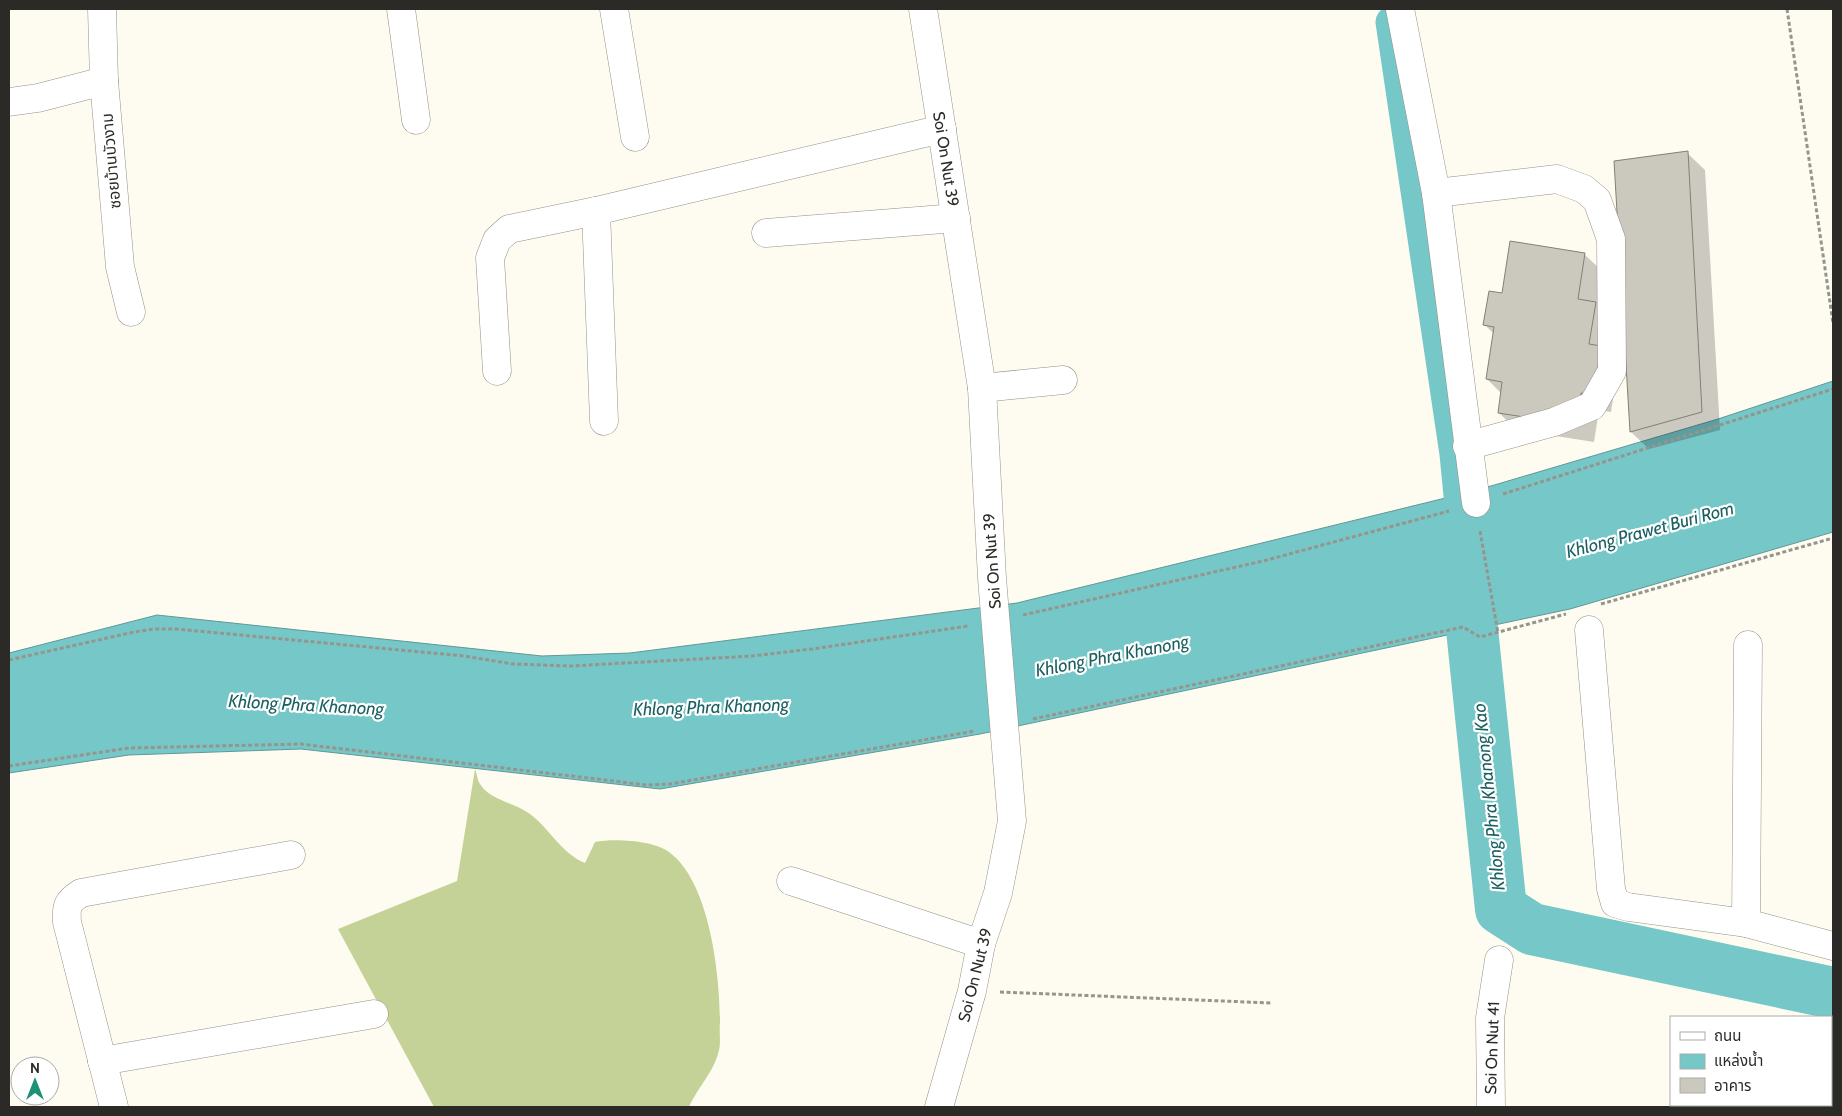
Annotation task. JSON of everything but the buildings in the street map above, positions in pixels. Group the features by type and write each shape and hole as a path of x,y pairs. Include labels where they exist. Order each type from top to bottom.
{"street":[{"name":"ซอยบ้านบัวงาม","path":"102,9 104,81 120,267 131,312"},
{"path":"406,9 401,9 416,120"},
{"path":"614,9 635,137"},
{"name":"Soi On Nut 39","path":"923,9 982,388 992,578 1012,822 998,894 981,944 972,991 939,1107"},
{"path":"1400,9 1436,193 1467,446 1477,508"},
{"path":"9,102 38,98 104,81"},
{"path":"497,371 490,258 497,240 509,229 529,223 596,211 942,129"},
{"path":"1436,193 1558,179 1584,189 1597,200 1611,239 1612,371 1592,406 1554,422 1467,446"},
{"path":"596,211 604,421"},
{"path":"766,233 956,218"},
{"path":"982,388 1063,380"},
{"path":"1586,616 1611,889 1616,903 1628,907 1746,923 1833,946"},
{"path":"1746,923 1748,646"},
{"path":"114,1107 67,922 66,909 72,899 81,894 291,855"},
{"path":"791,881 981,944"},
{"name":"Soi On Nut 41","path":"1491,1107 1490,1018 1499,960"},
{"path":"102,1061 374,1014"}],"path":[{"path":"1787,9 1833,323"},
{"path":"1020,616 1263,561 1477,508 1833,389"},
{"path":"1477,508 1498,633"},
{"path":"1026,720 1463,627 1480,637 1586,616 1833,538"},
{"path":"9,660 134,632 154,629 176,629 464,656 513,664 570,666 752,656 973,625"},
{"path":"9,766 129,748 301,744 647,785 670,784 977,730"},
{"path":"972,991 1272,1003"}],"green space":[{"path":"475,769 479,782 485,790 496,798 530,814 562,847 585,863 595,842 622,840 662,848 669,852 683,866 694,885 710,931 718,980 720,1023 720,1047 717,1058 689,1107 434,1107 338,929 457,881"}],"water":[{"path":"1833,381 1833,532 1570,609 980,734 660,789 301,749 129,755 9,773 9,653 157,615 542,656 630,653 1017,603 1474,491 1718,419"}],"waterway":[{"path":"1391,22 1455,454 1463,537"},
{"name":"Khlong Phra Khanong Kao","path":"1444,586 1467,581 1501,909 1532,929 1833,993"}],"water label":[{"name":"Khlong Prawet Buri Rom","path":"1650,530"},
{"name":"Khlong Phra Khanong","path":"1112,656"},
{"name":"Khlong Phra Khanong","path":"306,705"},
{"name":"Khlong Phra Khanong","path":"711,707"}]}
